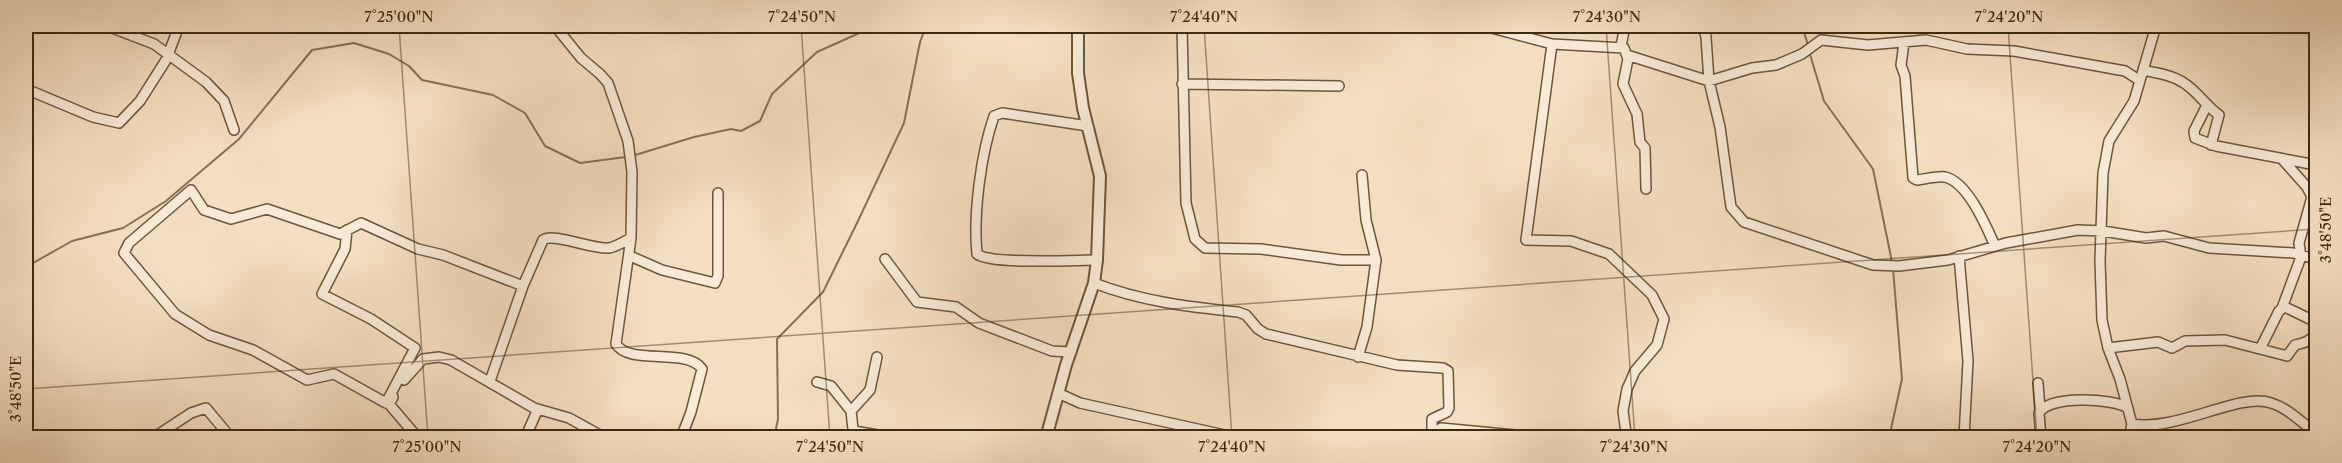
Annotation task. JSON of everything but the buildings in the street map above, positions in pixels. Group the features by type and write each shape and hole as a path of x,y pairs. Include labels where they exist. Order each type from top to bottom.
{"street":[{"path":"107,26 168,52 224,101 234,130"},
{"path":"26,89 93,117 119,123 140,101 166,60 179,26"},
{"path":"555,26 581,58 608,83 628,141 630,256 616,344 627,353 667,356 698,364 702,369 692,411 681,438"},
{"path":"1046,438 1058,393 1094,283 1097,260 1100,176 1078,73 1078,26"},
{"path":"1182,26 1186,203 1195,239 1205,248 1261,249 1341,260 1376,260"},
{"path":"1484,26 1552,44 1621,46"},
{"path":"1625,26 1621,46 1628,55 1709,81 1752,68 1776,65 1802,54 1821,40 1868,45 1926,40 1966,49 2014,51 2125,71 2139,81"},
{"path":"1703,26 1709,81 1720,127 1731,207 1738,218 1744,222 1873,265 1887,267 1959,256 1995,246 2078,230 2103,231 2146,238 2164,236 2209,248 2292,253 2316,259"},
{"path":"2129,438 2132,424 2108,348 2100,287 2103,173 2109,141 2118,122 2132,107 2156,26"},
{"path":"1904,43 1901,65 1905,76 1913,178 1917,180 1943,177 1953,180 1980,210 1995,246"},
{"path":"1552,44 1526,240 1571,241 1610,254 1652,295 1664,319 1657,345 1635,371 1627,389 1623,411 1626,433 1632,438"},
{"path":"1628,55 1623,84 1637,114 1640,142 1645,148 1646,189"},
{"path":"2143,70 2184,83 2206,107 2220,117 2211,145"},
{"path":"1182,84 1339,86"},
{"path":"2206,107 2194,133 2195,138 2211,145 2316,165"},
{"path":"1088,126 1002,113 994,116 980,186 976,244 977,254 981,257 1000,260 1097,260"},
{"path":"2260,347 2282,308 2301,257 2299,243 2312,196 2282,159"},
{"path":"1358,357 1367,327 1376,260 1366,220 1362,175"},
{"path":"347,230 345,249 322,294 371,319 415,348 386,403 334,374 307,380 253,350 209,335 175,314 124,253 129,243 191,190 204,210 231,219 267,209 336,233 361,223 418,249 443,255 523,286"},
{"path":"630,256 662,270 715,283 718,276 718,193"},
{"path":"490,381 536,253 547,237 579,245 610,248 631,238"},
{"path":"1959,256 1968,361 1964,438"},
{"path":"885,259 917,302 956,307 979,323 1052,351 1071,352"},
{"path":"1094,283 1120,293 1182,307 1238,312 1246,315 1258,329 1266,334 1312,342 1358,357 1397,365 1446,369 1449,408 1447,412 1432,419 1432,436"},
{"path":"2282,308 2288,308 2316,322"},
{"path":"2108,348 2158,342 2172,348 2185,341 2224,340 2260,347 2287,356 2295,345 2306,342 2314,337 2316,332"},
{"path":"418,438 389,404 418,362 430,356 439,357 473,370 538,409 569,418 605,438"},
{"path":"851,413 870,390 877,357"},
{"path":"817,382 831,386 851,413 854,434 895,438"},
{"path":"2038,383 2041,438"},
{"path":"1058,393 1080,403 1238,438"},
{"path":"2132,424 2157,427 2258,399 2283,408 2316,433"},
{"path":"2040,409 2088,400 2107,400 2128,408"},
{"path":"153,438 191,412 206,408 231,438"},
{"path":"525,438 538,409"},
{"path":"840,411 851,413"},
{"path":"1432,436 1441,428 1526,436"}],"waterway":[{"path":"632,156 694,137 731,129 741,131 760,121 772,94 817,52 875,26"},
{"path":"774,438 778,419 777,339 823,292 858,221 904,123 920,42 926,26"},
{"path":"1802,26 1808,45"},
{"path":"26,267 72,241 123,228 166,201 239,139 312,50 354,43 389,54 409,66 422,80 493,95 525,113 545,146 580,163 626,157"},
{"path":"1809,51 1824,101 1873,169 1892,262"},
{"path":"1889,438 1902,379 1893,268"}]}
